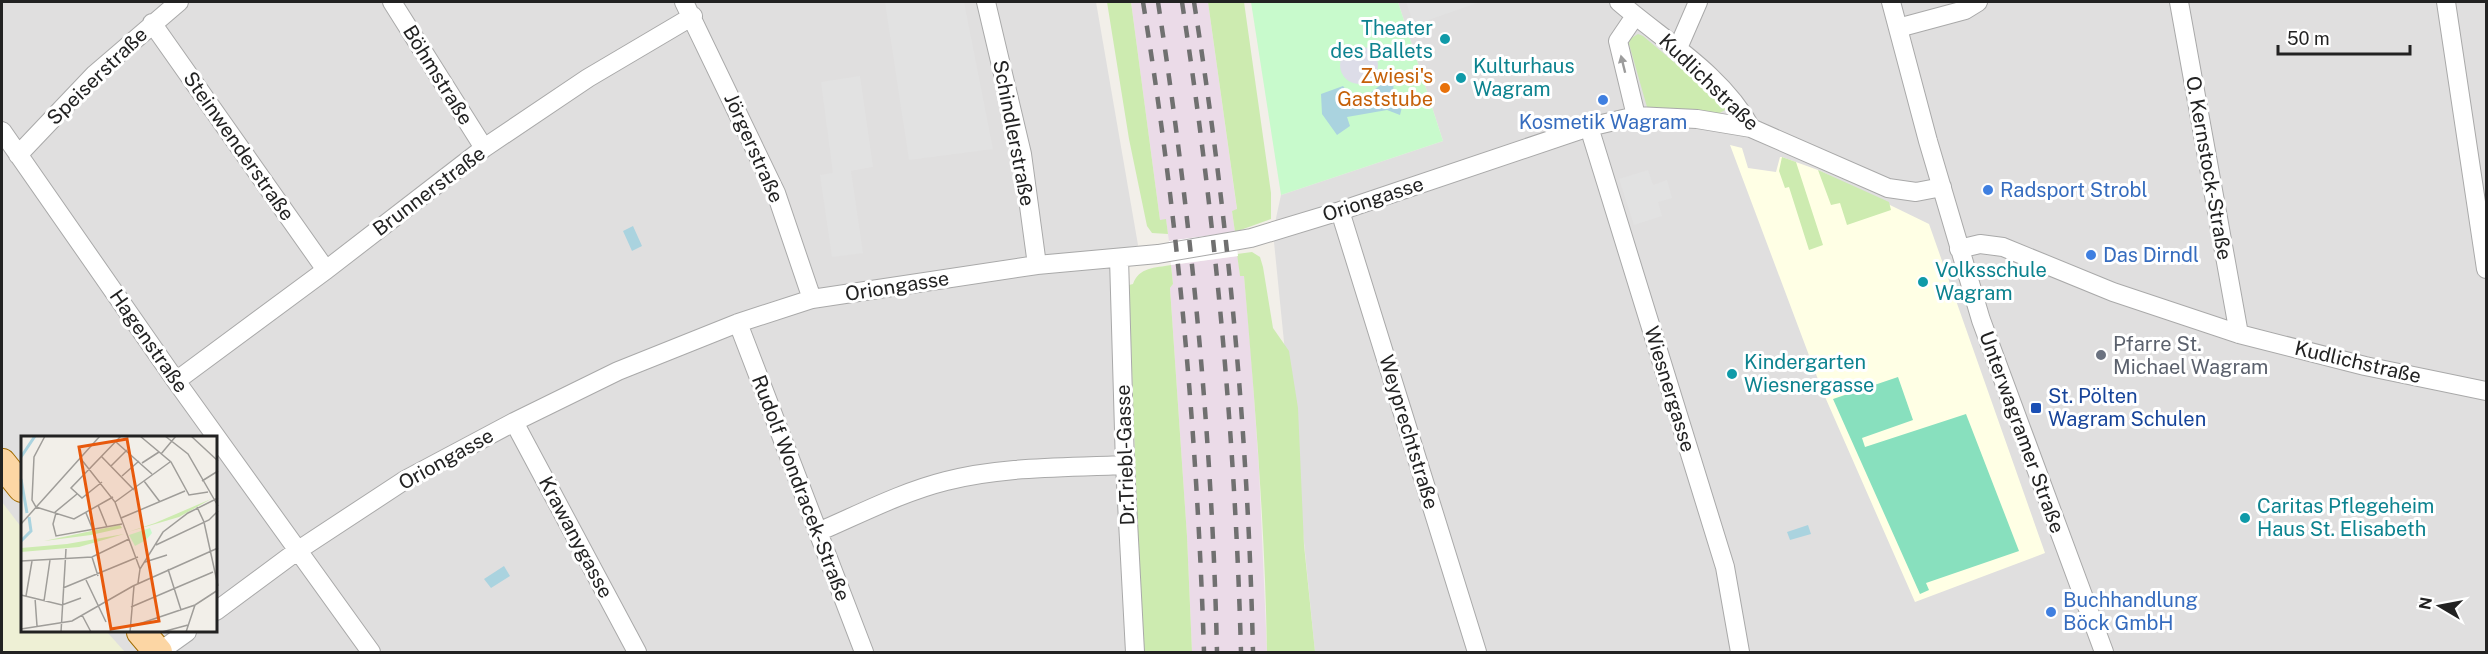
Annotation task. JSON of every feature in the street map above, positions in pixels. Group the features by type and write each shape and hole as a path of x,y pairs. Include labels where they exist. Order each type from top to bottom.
{"main road":[{"path":"2,463 21,487"},
{"path":"142,633 158,652"}],"street":[{"name":"Speiserstraße","path":"18,155 95,74 179,2"},
{"name":"Böhmstraße","path":"392,2 484,148"},
{"name":"Schindlerstraße","path":"986,2 1022,154 1037,265"},
{"name":"Kudlichstraße","path":"1618,2 1678,48 1740,107 1751,128 1888,188 1916,192 1942,187"},
{"path":"1678,48 1698,2"},
{"name":"Unterwagramer Straße","path":"1891,2 1959,249 1993,353 2104,652"},
{"path":"1898,28 1965,10 1978,2"},
{"name":"O. Kernstock-Straße","path":"2179,2 2239,334"},
{"path":"2446,2 2487,269"},
{"name":"Brunnerstraße","path":"176,381 326,270 484,148 688,9"},
{"name":"Jörgerstraße","path":"688,9 777,193 812,299"},
{"path":"1635,16 1618,41 1636,116"},
{"name":"Steinwenderstraße","path":"152,23 326,270"},
{"name":"Oriongasse","path":"218,610 297,551 405,480 514,422 618,371 738,324 812,299 1037,265 1119,258 1251,238 1340,211 1589,127 1636,116 1697,119 1751,128"},
{"name":"Wiesnergasse","path":"1589,127 1725,567 1740,652"},
{"name":"Hagenstraße","path":"2,131 215,436"},
{"name":"Weyprechtstraße","path":"1340,211 1477,652"},
{"name":"Kudlichstraße","path":"1959,249 1980,244 2013,250 2113,292 2239,334 2365,366 2487,391"},
{"name":"Dr.Triebl-Gasse","path":"1119,258 1125,465 1135,652"},
{"name":"Rudolf Wondracek-Straße","path":"738,324 864,652"},
{"name":"Krawanygasse","path":"514,422 637,652"},
{"name":"Hagenstraße","path":"218,440 371,652"},
{"path":"818,532 912,492 946,481 986,473 1125,465"},
{"path":"158,652 186,633"}],"shaded area":[{"path":"2,2 1096,2 1138,245 1113,302 1132,652 2,652"},
{"path":"885,2 964,2 993,149 909,160"},
{"path":"1131,2 1208,2 1237,210 1232,211 1235,232 1169,241 1166,220 1160,220"},
{"path":"1398,2 2486,2 2486,652 1315,652 1273,232 1281,195 1443,141"},
{"path":"1406,2 1480,2 1414,25"},
{"path":"1359,46 1372,52 1378,65 1372,78 1359,84 1346,78 1340,65 1346,52"},
{"path":"860,76 873,167 851,171 863,253 832,257 820,175 833,173 821,82"},
{"path":"1730,145 1742,148 1748,168 1776,172 1780,157 1782,157 1818,170 1929,224 2045,553 1915,602 1822,390"},
{"path":"1648,170 1653,185 1667,180 1672,198 1658,202 1662,216 1634,225 1619,179"},
{"path":"1238,256 1240,276 1244,276 1251,353 1267,652 1192,652 1187,536 1170,288 1173,284 1171,265"},
{"path":"2,502 21,527 21,633 108,633 125,652 2,652"}],"green space":[{"path":"1107,2 1131,2 1160,220 1166,219 1168,234 1152,233 1147,226 1129,139"},
{"path":"1208,2 1244,2 1271,193 1271,219 1235,232 1232,211 1237,209"},
{"path":"1251,2 1398,2 1443,141 1281,195"},
{"path":"1638,34 1725,105 1725,110 1718,114 1647,107 1629,44 1630,39"},
{"path":"1782,157 1796,162 1823,245 1809,250 1789,187 1785,188 1779,171"},
{"path":"1818,170 1889,202 1891,210 1847,225 1840,203 1831,205"},
{"path":"1252,252 1260,257 1263,267 1273,328 1289,351 1298,408 1304,545 1315,652 1267,652 1256,417 1244,276 1240,276 1237,254"},
{"path":"1171,265 1173,284 1170,288 1187,536 1192,652 1142,652 1129,285 1133,284 1143,271"},
{"path":"1898,377 1913,420 1862,438 1865,447 1966,414 2019,551 1926,583 1929,590 1920,594 1833,399"}],"water":[{"path":"1395,68 1393,92 1402,107 1400,115 1387,110 1347,117 1350,126 1337,135 1322,114 1321,94 1343,86 1352,97 1369,94 1383,83 1383,73"},
{"path":"633,226 642,246 632,251 623,231"},
{"path":"1808,525 1811,534 1790,540 1787,532"},
{"path":"504,566 510,576 491,588 484,579"}],"pier":[{"path":"1235,232 1238,256 1171,265 1169,241"}],"railway":[{"path":"1143,2 1166,164 1184,326 1191,407 1204,652"},
{"path":"1158,2 1170,83 1198,326 1210,489 1217,652"},
{"path":"1182,2 1194,83 1222,326 1234,489 1241,652"},
{"path":"1194,2 1217,164 1234,326 1246,489 1253,652"}],"place":[{"name":"Theater des Ballets","path":"1445,39"},
{"name":"Kulturhaus Wagram","path":"1461,78"},
{"name":"Zwiesi's Gaststube","path":"1445,88"},
{"name":"Kosmetik Wagram","path":"1603,100"},
{"name":"Radsport Strobl","path":"1988,190"},
{"name":"Das Dirndl","path":"2091,255"},
{"name":"Volksschule Wagram","path":"1923,282"},
{"name":"Pfarre St. Michael Wagram","path":"2101,355"},
{"name":"Kindergarten Wiesnergasse","path":"1732,374"},
{"name":"St. Pölten Wagram Schulen","path":"2036,408"},
{"name":"Caritas Pflegeheim Haus St. Elisabeth","path":"2245,518"},
{"name":"Buchhandlung Böck GmbH","path":"2051,612"}]}
